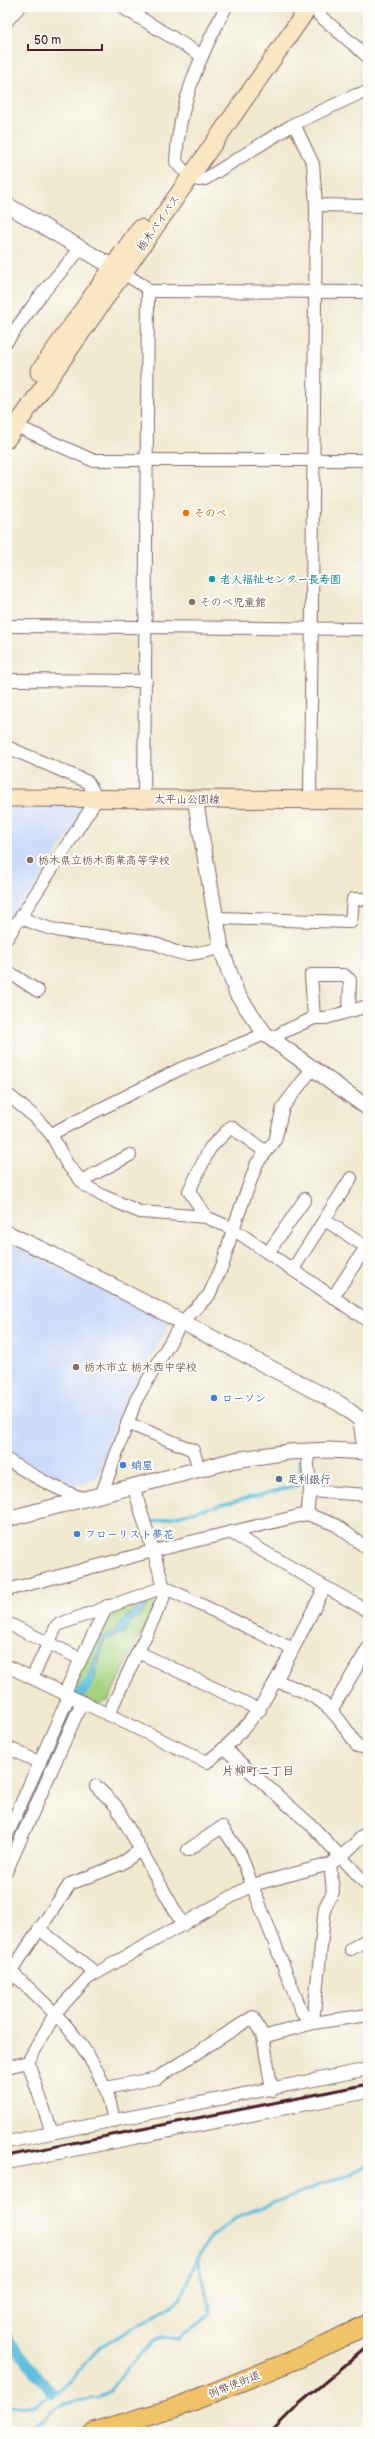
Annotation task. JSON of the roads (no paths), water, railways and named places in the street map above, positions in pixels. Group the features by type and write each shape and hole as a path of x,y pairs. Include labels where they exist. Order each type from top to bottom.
{"main road":[{"name":"栃木バイパス","path":"186,173 295,7"},
{"name":"栃木バイパス","path":"10,428 117,270 186,173 309,7"},
{"name":"太平山公園線","path":"7,798 144,800 368,800"},
{"name":"例幣使街道","path":"94,2432 176,2408 299,2358 368,2324"}],"street":[{"path":"7,21 19,7"},
{"path":"122,7 201,55"},
{"path":"226,7 201,55 180,116 176,162 186,173 198,180 206,179 294,124 356,94 368,92"},
{"path":"315,7 319,15 368,57"},
{"path":"294,124 313,164 316,205 310,800"},
{"path":"7,205 144,286 148,291 148,459 144,800"},
{"path":"316,205 368,206"},
{"path":"7,341 40,296 81,248"},
{"path":"148,291 368,292"},
{"path":"10,428 87,459 368,460"},
{"path":"7,626 368,629"},
{"path":"7,680 146,681"},
{"path":"7,747 88,782 97,799 7,938"},
{"path":"195,799 221,948 237,994 269,1037 368,1108"},
{"path":"216,918 351,922 353,899 368,899"},
{"path":"21,917 39,927 87,935 121,936 156,943 172,952 188,954 221,948"},
{"path":"7,971 38,991"},
{"path":"314,1018 312,975 344,975 350,980 349,1011"},
{"path":"51,1134 180,1069 283,1032 314,1018 326,1018 368,1006"},
{"path":"102,1493 136,1400 182,1322 210,1295 223,1264 233,1229 258,1163 274,1141 283,1107 312,1069"},
{"path":"7,1094 35,1117 51,1134 67,1164 81,1181 103,1196 140,1212 206,1217 233,1229 368,1320"},
{"path":"206,1217 189,1191 210,1148 231,1127 266,1152"},
{"path":"81,1181 130,1155"},
{"path":"293,1269 351,1178"},
{"path":"268,1253 305,1199"},
{"path":"324,1220 367,1245 333,1297"},
{"path":"7,1233 53,1255 364,1417 366,1452 307,1451 268,1454 199,1468 7,1519"},
{"path":"127,1423 193,1450 199,1468"},
{"path":"307,1451 310,1491 307,1514"},
{"path":"7,1460 40,1480 82,1498"},
{"path":"108,1715 163,1599 164,1587 133,1485"},
{"path":"310,1491 368,1496"},
{"path":"7,1590 153,1551 307,1514 336,1525 368,1549"},
{"path":"230,1532 368,1611"},
{"path":"32,1678 57,1625 164,1587 293,1649"},
{"path":"7,1666 207,1762 225,1749 260,1710 325,1587"},
{"path":"23,1834 8,1828 40,1763 81,1659 107,1606"},
{"path":"7,1623 81,1659"},
{"path":"332,1709 365,1661 368,1648"},
{"path":"138,1652 260,1710"},
{"path":"276,1681 304,1690 332,1709 357,1746 368,1748"},
{"path":"7,1870 82,1702"},
{"path":"7,1747 40,1763"},
{"path":"225,1749 342,1856 368,1886"},
{"path":"96,1786 116,1806 183,1925"},
{"path":"188,1850 222,1827 241,1855 302,2013 313,2023"},
{"path":"7,2067 28,2062 56,2012 88,1978 252,1885 330,1864 342,1856 368,1831"},
{"path":"7,1984 9,1971 70,1884 121,1864 140,1850"},
{"path":"313,2023 325,1907 333,1892 330,1864"},
{"path":"39,1930 96,1973"},
{"path":"351,1949 368,1939"},
{"path":"9,1971 56,2012 75,2034 106,2088 114,2121"},
{"path":"263,2037 313,2023 368,2015"},
{"path":"106,2088 157,2078 253,2017 263,2037 272,2090"},
{"path":"28,2062 52,2133"},
{"path":"7,2142 272,2090 368,2069"},
{"path":"7,2163 368,2092"}],"water":[{"path":"148,1604 138,1618 133,1619 125,1632 104,1641 94,1680 91,1683 88,1681 89,1674 103,1637 114,1632 119,1623 128,1615"}],"waterway":[{"path":"149,1523 302,1484 299,1461"},
{"path":"7,1853 73,1705 89,1682"},
{"path":"7,2407 35,2406 52,2393 60,2391 101,2346 170,2307 181,2298 193,2268 210,2237 239,2216 352,2173 368,2164"},
{"path":"27,2432 64,2403 98,2398 110,2391 128,2367 154,2341 161,2337 178,2339 211,2313 197,2260"},
{"path":"7,2333 10,2341 52,2393"}],"railway":[{"path":"7,2156 368,2084"},
{"path":"271,2432 299,2404 368,2346"}],"place":[{"name":"そのべ","path":"186,513"},
{"name":"老人福祉センター長寿園","path":"212,579"},
{"name":"そのべ児童館","path":"192,602"},
{"name":"栃木県立栃木商業高等学校","path":"30,860"},
{"name":"栃木市立 栃木西中学校","path":"76,1367"},
{"name":"ローソン","path":"214,1398"},
{"name":"蛸屋","path":"123,1465"},
{"name":"足利銀行","path":"279,1479"},
{"name":"フローリスト夢花","path":"77,1534"}],"district":[{"name":"片柳町二丁目","path":"258,1771"}]}
